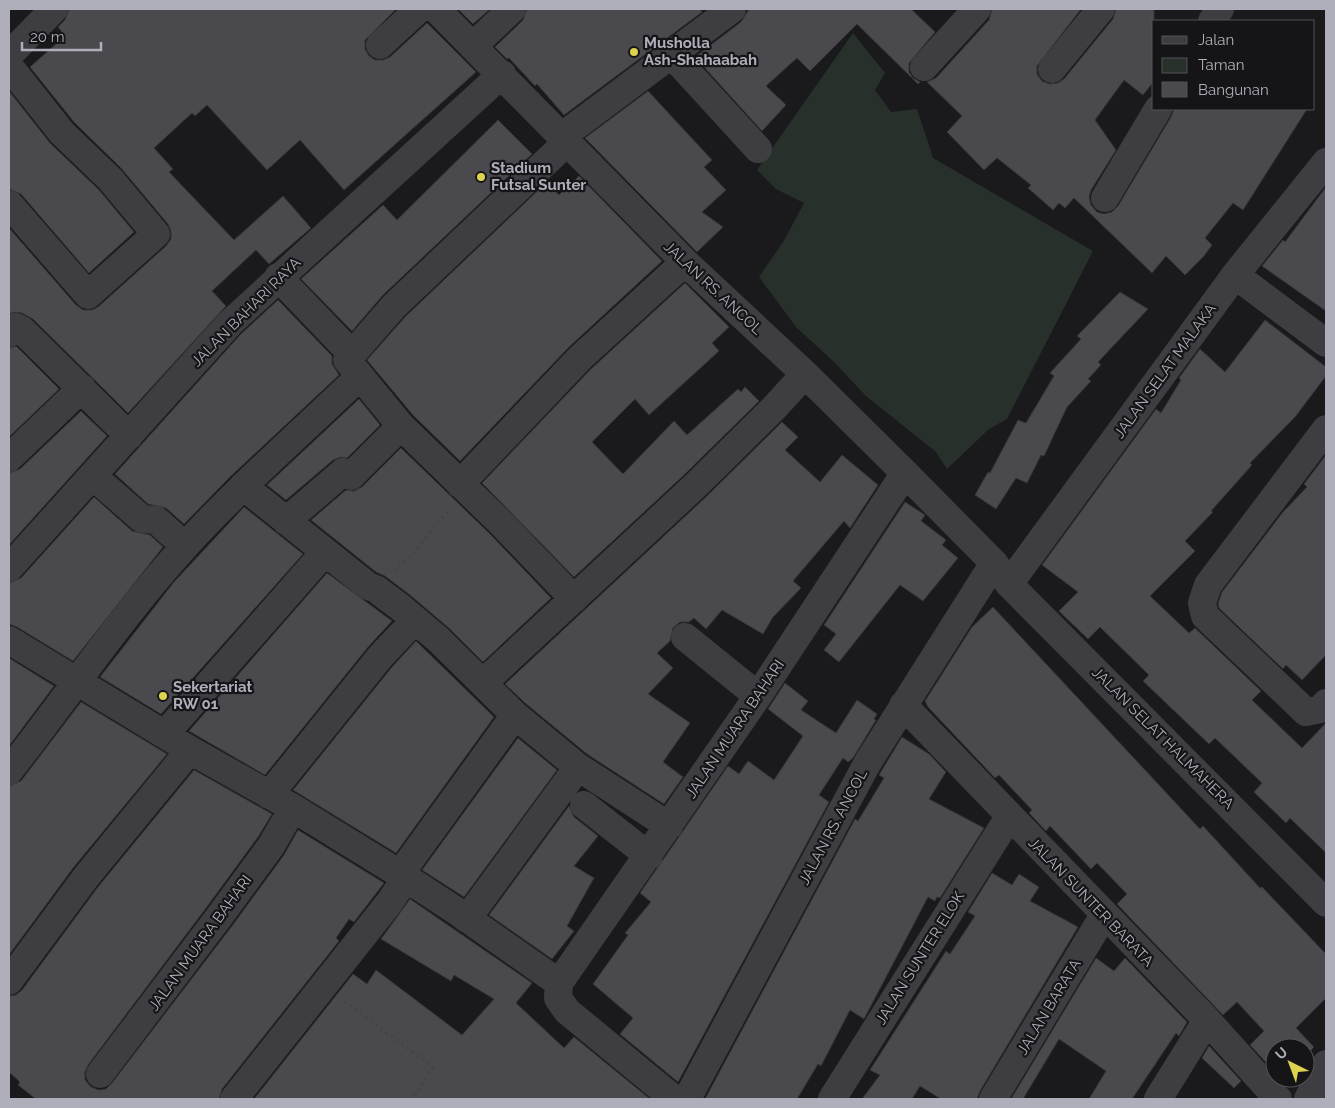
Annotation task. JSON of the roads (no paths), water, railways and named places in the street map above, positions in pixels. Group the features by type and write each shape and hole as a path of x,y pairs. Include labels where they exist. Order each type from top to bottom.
{"street":[{"path":"380,45 419,9"},
{"name":"JALAN RS. ANCOL","path":"436,9 685,262 805,374 905,472 1001,573 903,705 868,762 687,1099"},
{"path":"473,46 512,9"},
{"path":"9,771 128,614 185,546 356,365 394,306 563,140 732,9"},
{"path":"924,67 977,9"},
{"path":"1052,69 1101,9"},
{"path":"1213,20 1220,9"},
{"path":"9,55 42,13"},
{"path":"672,55 758,149"},
{"path":"9,66 62,133 110,179 156,234 88,295 9,204"},
{"name":"JALAN BAHARI RAYA","path":"9,568 230,323 278,277 502,74"},
{"path":"1104,198 1157,110"},
{"name":"JALAN SELAT MALAKA","path":"1001,573 1326,162"},
{"path":"465,488 580,358 685,262"},
{"path":"1236,275 1326,343"},
{"path":"278,277 356,365 401,426 465,488 574,600"},
{"path":"9,333 16,327 20,328 129,436"},
{"path":"484,682 574,600 767,416 805,374"},
{"path":"9,458 82,388"},
{"path":"286,521 343,472 351,476 401,426"},
{"path":"1326,429 1208,585 1202,603 1205,616 1306,712 1321,709 1326,703"},
{"name":"JALAN MUARA BAHARI","path":"559,983 649,856 758,696 905,472"},
{"path":"93,476 142,519 156,520 185,546"},
{"path":"242,486 324,553 368,586 376,589 416,620 484,682 515,715 578,768 669,826"},
{"path":"164,734 230,661 283,597 324,553"},
{"name":"JALAN SELAT HALMAHERA","path":"1001,573 1326,903"},
{"name":"JALAN MUARA BAHARI","path":"100,1074 219,918 271,846 281,802 380,657 416,620"},
{"path":"685,637 758,696"},
{"path":"9,640 403,876 559,983 558,998 567,1012 660,1095"},
{"name":"JALAN SUNTER BARATA","path":"903,705 1009,817 1207,1020 1278,1099"},
{"path":"234,1099 390,903 403,876 515,715"},
{"path":"9,981 86,877 190,750"},
{"path":"467,919 578,768"},
{"path":"584,805 649,856"},
{"name":"JALAN SUNTER ELOK","path":"832,1099 1009,817"},
{"name":"JALAN BARATA","path":"993,1099 1104,915"},
{"path":"1158,1099 1207,1020"},
{"path":"1308,1099 1326,1064"}],"place":[{"name":"Musholla Ash-Shahaabah","path":"634,52"},
{"name":"Stadium Futsal Sunter","path":"481,177"},
{"name":"Sekertariat RW 01","path":"163,696"}]}
